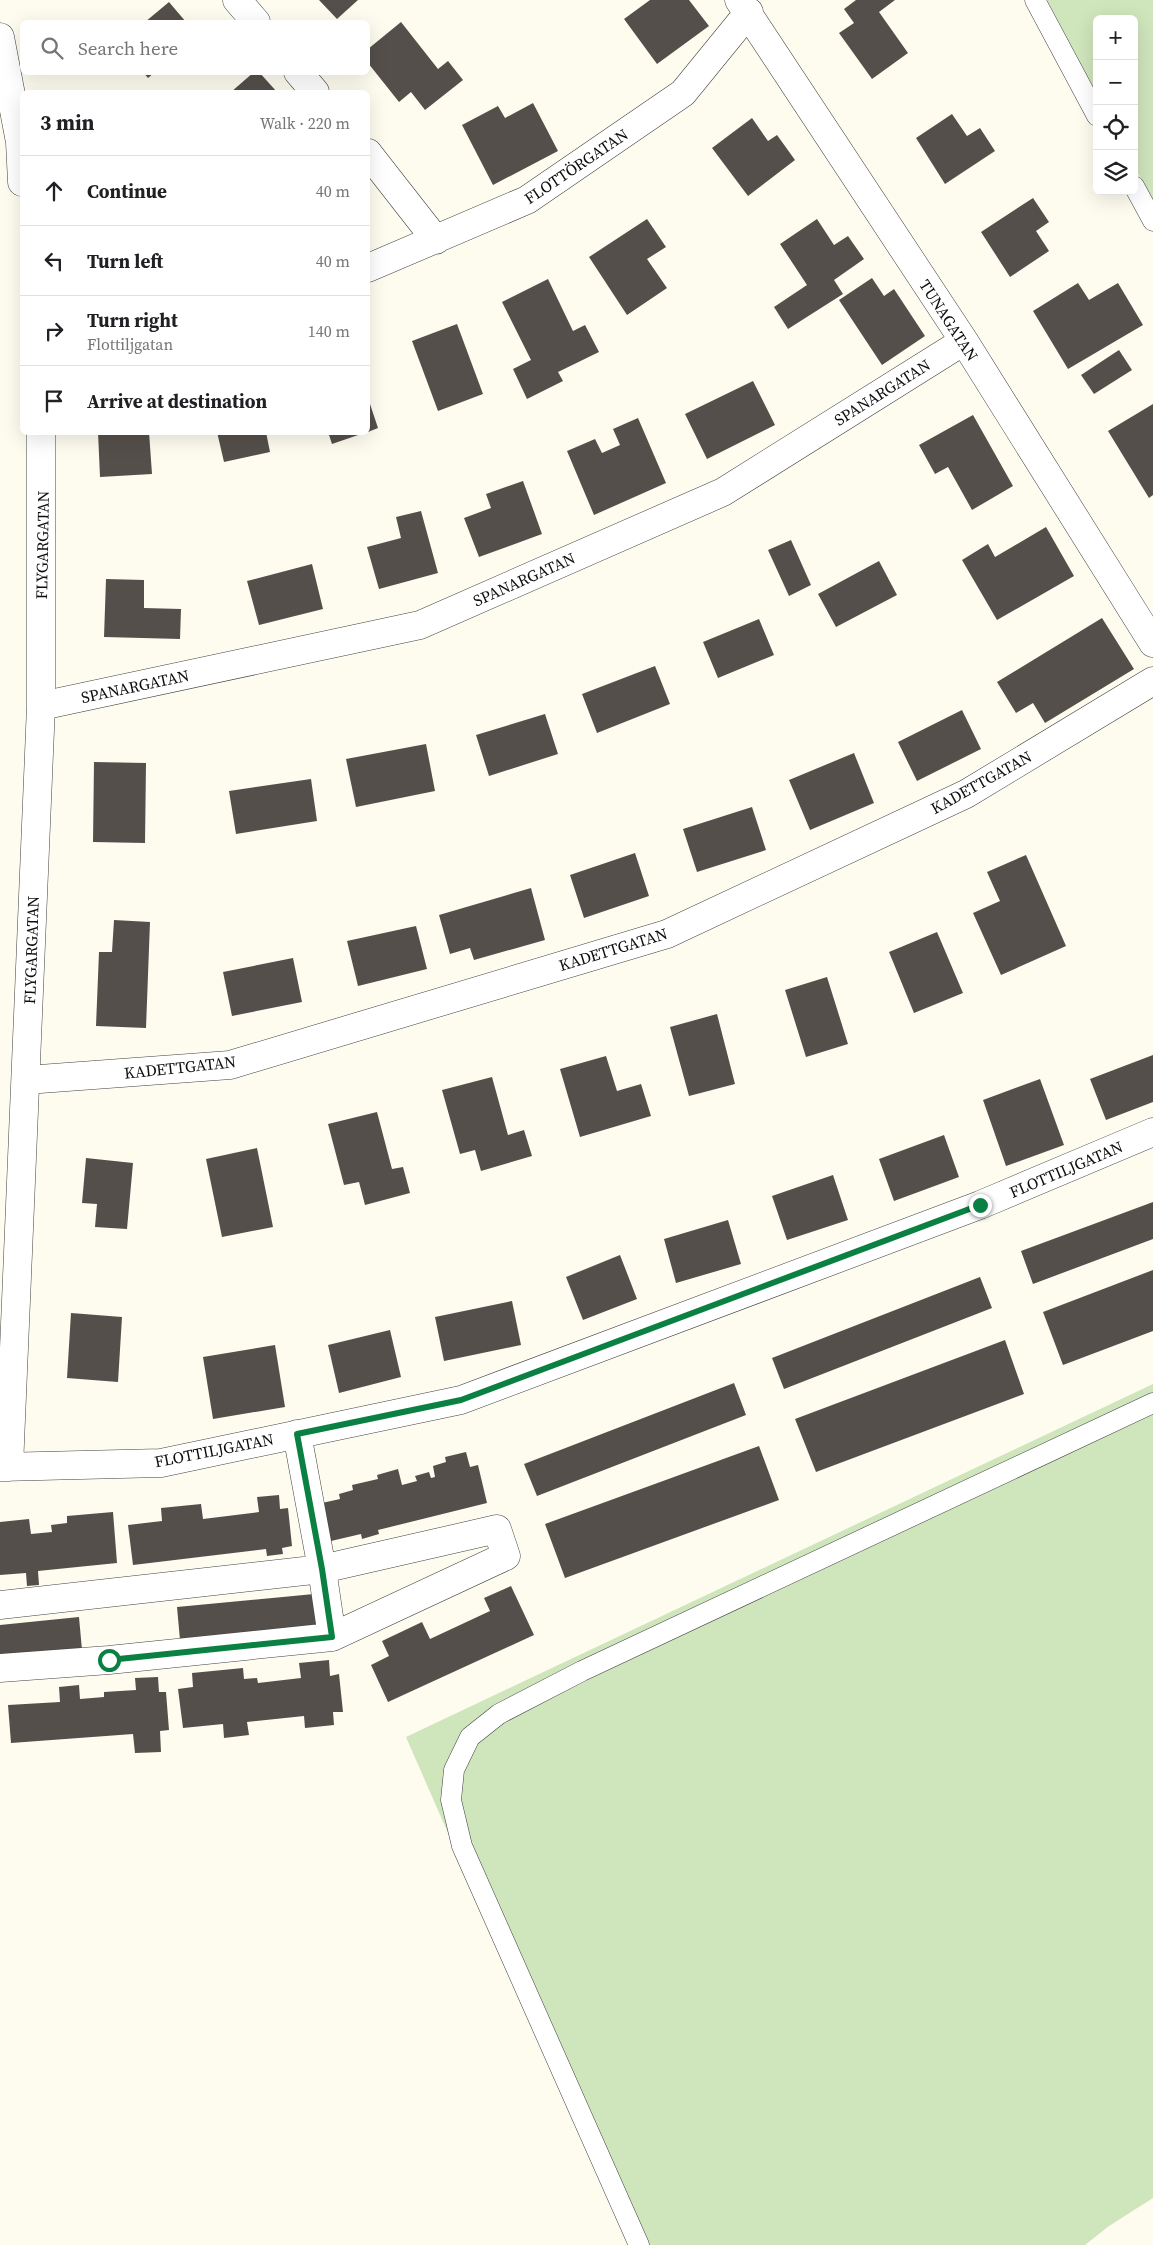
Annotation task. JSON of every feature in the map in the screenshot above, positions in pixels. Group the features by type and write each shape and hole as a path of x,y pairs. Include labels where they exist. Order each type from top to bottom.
{"street":[{"path":"237,0 254,20"},
{"name":"FLOTTÖRGATAN","path":"370,267 527,200 683,93 744,6"},
{"name":"TUNAGATAN","path":"744,6 964,341 1153,643"},
{"path":"0,37 20,142"},
{"path":"301,75 313,90"},
{"path":"370,155 436,240"},
{"name":"SPANARGATAN","path":"41,706 420,624 723,492 964,341"},
{"name":"FLYGARGATAN","path":"5,1467 26,1080 41,706 41,435"},
{"name":"KADETTGATAN","path":"26,1080 230,1065 667,934 966,794 1153,681"},
{"name":"FLOTTILJGATAN","path":"5,1467 160,1463 461,1400 980,1205 1153,1132"},
{"path":"297,1434 322,1569 332,1637"},
{"path":"0,1605 322,1569 497,1529 506,1556 332,1637 109,1660 0,1668"}],"lane":[{"path":"1035,0 1093,109"},
{"path":"1138,193 1153,221"},
{"path":"639,2245 462,1846 451,1800 454,1770 470,1737 499,1714 582,1671 1153,1403"}],"green space":[{"path":"1047,0 1153,0 1153,202 1138,174 1138,15 1093,15 1093,86"},
{"path":"1153,1384 1153,2198 1109,2226 1085,2245 628,2245 406,1737"}],"building":[{"path":"319,0 358,0 337,19"},
{"path":"650,0 689,0 709,26 657,64 624,19"},
{"path":"856,0 895,0 879,12 908,53 872,79 839,33 854,23 844,9"},
{"path":"169,2 184,20 147,20"},
{"path":"401,22 438,69 448,61 463,80 425,110 411,92 399,102 370,66 370,47"},
{"path":"251,75 262,75 275,90 233,90"},
{"path":"533,103 558,151 493,185 462,125 498,106 505,118"},
{"path":"952,114 967,136 980,128 995,151 945,184 916,138"},
{"path":"752,118 768,141 777,135 795,160 748,196 712,148"},
{"path":"1033,198 1049,222 1036,231 1049,251 1010,277 981,232"},
{"path":"647,219 666,247 647,259 667,288 627,315 589,257"},
{"path":"817,219 834,245 848,236 864,259 834,280 843,294 788,329 774,307 807,285 780,244"},
{"path":"872,278 884,296 894,289 925,336 882,365 839,300"},
{"path":"548,279 573,331 585,325 599,352 558,372 563,381 527,399 513,369 531,360 502,302"},
{"path":"1078,283 1089,300 1118,283 1143,325 1068,369 1033,311"},
{"path":"457,324 483,394 438,411 412,341"},
{"path":"1119,350 1132,370 1094,394 1081,375"},
{"path":"753,381 775,425 707,459 685,414"},
{"path":"370,404 378,428 370,431"},
{"path":"1153,404 1153,495 1149,498 1108,431"},
{"path":"973,415 1013,486 972,510 948,467 935,474 919,445"},
{"path":"638,418 666,483 594,515 567,451 595,439 602,453 620,445 613,429"},
{"path":"98,435 149,435 152,474 100,477"},
{"path":"218,435 267,435 270,452 224,462"},
{"path":"329,435 358,435 332,444"},
{"path":"523,481 542,534 479,557 464,518 491,508 486,494"},
{"path":"421,511 438,573 379,589 367,547 401,538 396,517"},
{"path":"1046,527 1074,576 997,620 962,560 988,544 995,557"},
{"path":"791,540 811,585 789,596 768,550"},
{"path":"879,561 897,595 836,627 818,594"},
{"path":"312,564 323,609 259,625 247,581"},
{"path":"106,579 144,580 144,608 181,609 180,639 104,637"},
{"path":"1102,618 1134,669 1045,723 1033,703 1016,713 997,682"},
{"path":"759,619 774,655 718,678 703,642"},
{"path":"655,666 670,704 597,733 582,694"},
{"path":"962,710 981,749 917,781 898,742"},
{"path":"545,714 558,754 489,776 476,735"},
{"path":"426,744 435,791 356,807 346,759"},
{"path":"854,753 874,803 810,830 789,780"},
{"path":"94,762 146,763 145,843 93,842"},
{"path":"311,779 317,821 236,834 229,791"},
{"path":"752,807 766,850 697,872 683,829"},
{"path":"635,853 649,896 584,918 570,875"},
{"path":"1026,855 1066,946 1001,975 973,913 1000,901 987,872"},
{"path":"531,888 545,940 474,960 470,948 450,954 439,915"},
{"path":"114,920 150,922 146,1028 96,1026 99,952 112,952"},
{"path":"416,926 427,969 358,986 347,941"},
{"path":"937,932 963,993 914,1013 889,952"},
{"path":"293,958 302,1002 232,1016 223,972"},
{"path":"827,977 848,1044 806,1057 785,990"},
{"path":"717,1014 735,1084 689,1096 670,1027"},
{"path":"1153,1055 1153,1102 1106,1120 1090,1079"},
{"path":"606,1056 617,1091 641,1084 651,1116 580,1137 560,1069"},
{"path":"492,1077 508,1135 524,1130 532,1156 481,1171 475,1150 460,1154 442,1090"},
{"path":"1040,1079 1064,1145 1006,1166 983,1100"},
{"path":"377,1112 392,1169 403,1167 410,1193 365,1205 359,1182 344,1185 328,1124"},
{"path":"944,1135 959,1177 894,1201 879,1159"},
{"path":"257,1148 273,1227 222,1237 206,1159"},
{"path":"86,1158 133,1163 127,1229 95,1227 97,1204 82,1203"},
{"path":"833,1175 848,1220 787,1240 772,1196"},
{"path":"1153,1202 1153,1239 1033,1284 1021,1251"},
{"path":"728,1220 741,1264 676,1283 664,1239"},
{"path":"620,1255 637,1299 583,1320 566,1277"},
{"path":"1153,1270 1153,1331 1063,1365 1043,1312"},
{"path":"980,1277 992,1308 784,1389 772,1358"},
{"path":"512,1301 521,1345 444,1361 435,1317"},
{"path":"71,1313 122,1317 118,1382 67,1378"},
{"path":"390,1330 401,1377 339,1393 328,1345"},
{"path":"1005,1340 1024,1394 816,1472 795,1419"},
{"path":"275,1345 285,1407 213,1419 203,1357"},
{"path":"734,1383 746,1415 537,1496 524,1464"},
{"path":"759,1446 779,1500 565,1578 545,1524"},
{"path":"466,1452 470,1467 478,1465 487,1503 378,1530 379,1534 362,1539 361,1534 331,1541 322,1503 340,1499 339,1494 353,1490 352,1485 378,1479 377,1475 398,1469 402,1485 417,1481 415,1476 429,1472 431,1478 435,1477 433,1466 446,1462 445,1457"},
{"path":"279,1495 280,1509 288,1508 292,1546 282,1548 283,1554 267,1556 266,1549 133,1565 128,1525 162,1521 161,1508 201,1504 203,1519 259,1512 257,1497"},
{"path":"113,1512 117,1563 38,1571 39,1585 27,1586 26,1573 0,1575 0,1522 29,1519 31,1534 52,1532 51,1525 67,1523 67,1516"},
{"path":"511,1586 534,1635 388,1702 371,1665 389,1656 382,1641 422,1622 430,1639 490,1611 484,1598"},
{"path":"314,1594 317,1628 180,1640 177,1607"},
{"path":"79,1617 82,1650 0,1658 0,1625"},
{"path":"329,1660 330,1676 339,1674 343,1712 333,1712 334,1725 305,1728 304,1716 247,1722 249,1735 224,1738 223,1724 183,1728 178,1689 193,1687 192,1673 243,1668 244,1679 257,1678 258,1683 301,1678 299,1663"},
{"path":"158,1677 159,1692 166,1692 169,1730 160,1731 161,1752 135,1753 133,1734 11,1743 8,1705 60,1702 59,1687 79,1685 80,1699 104,1697 104,1692 136,1690 135,1678"}],"route":[{"path":"109,1660 332,1637 322,1569 297,1434 461,1400 980,1205"}]}
